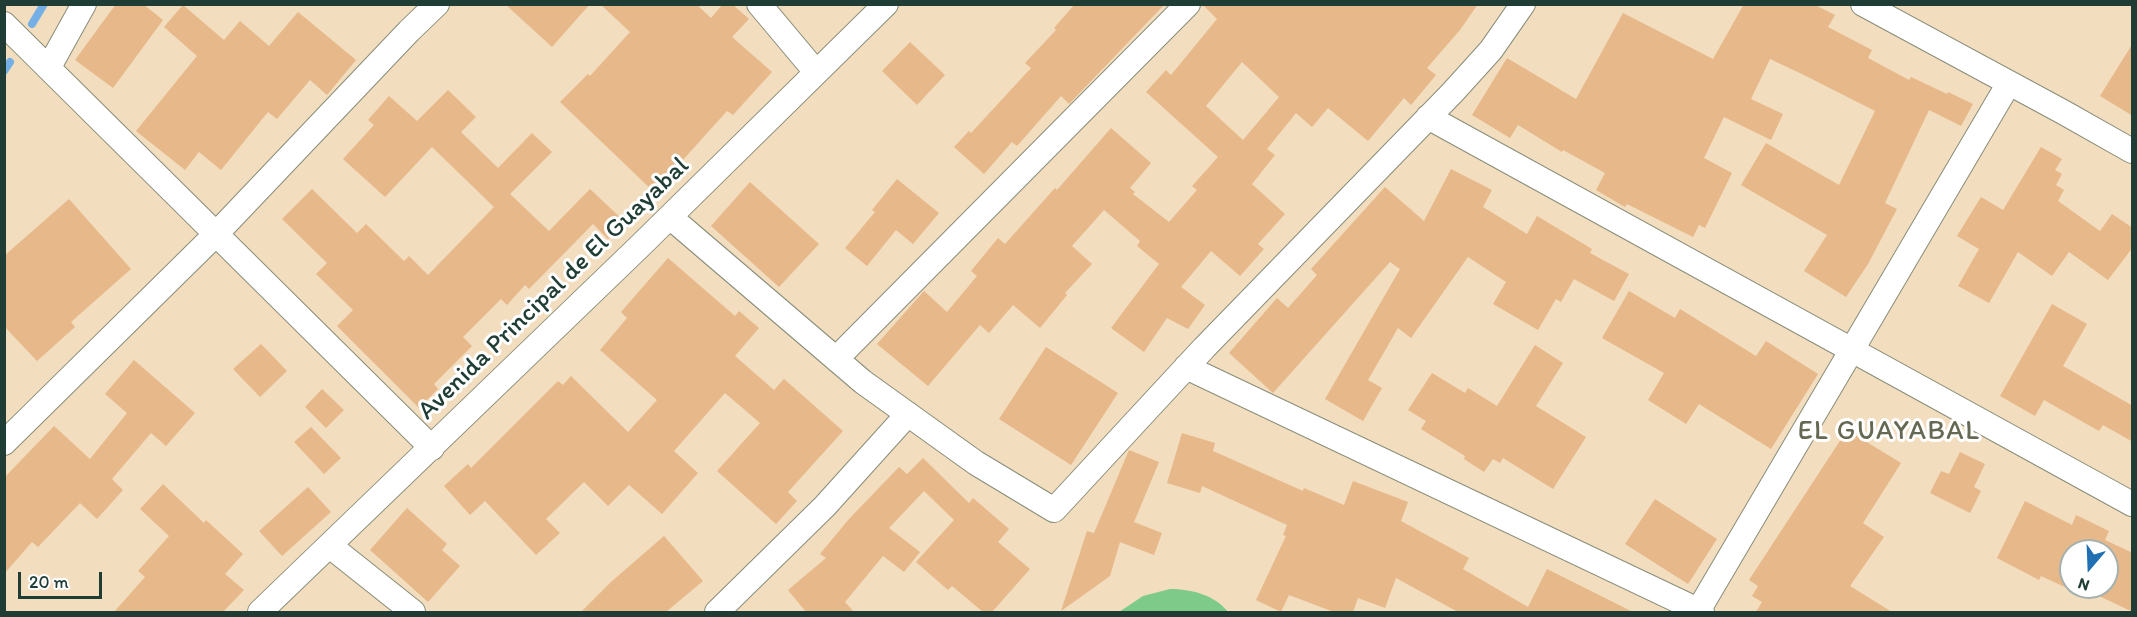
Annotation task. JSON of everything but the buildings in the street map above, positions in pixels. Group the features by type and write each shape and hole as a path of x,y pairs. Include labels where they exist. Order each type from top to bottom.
{"street":[{"path":"49,67 84,4"},
{"path":"4,443 216,234 437,4"},
{"path":"759,4 816,72"},
{"name":"Avenida Principal de El Guayabal","path":"260,612 670,217 886,4"},
{"path":"836,359 1188,4"},
{"path":"670,217 836,359 908,414 976,463 1054,510 1186,367 1491,50 1523,4"},
{"path":"1863,4 2133,151"},
{"path":"4,24 432,448"},
{"path":"1186,367 1700,612 2009,83"},
{"path":"1428,117 2133,504"},
{"path":"717,612 825,506 908,414"},
{"path":"330,546 412,612"}],"green space":[{"path":"1170,589 1202,594 1216,601 1228,612 1119,612 1143,596"}],"waterway":[{"path":"32,24 44,4"},
{"path":"4,71 10,62"}],"district":[{"name":"EL GUAYABAL","path":"1889,432"}]}
